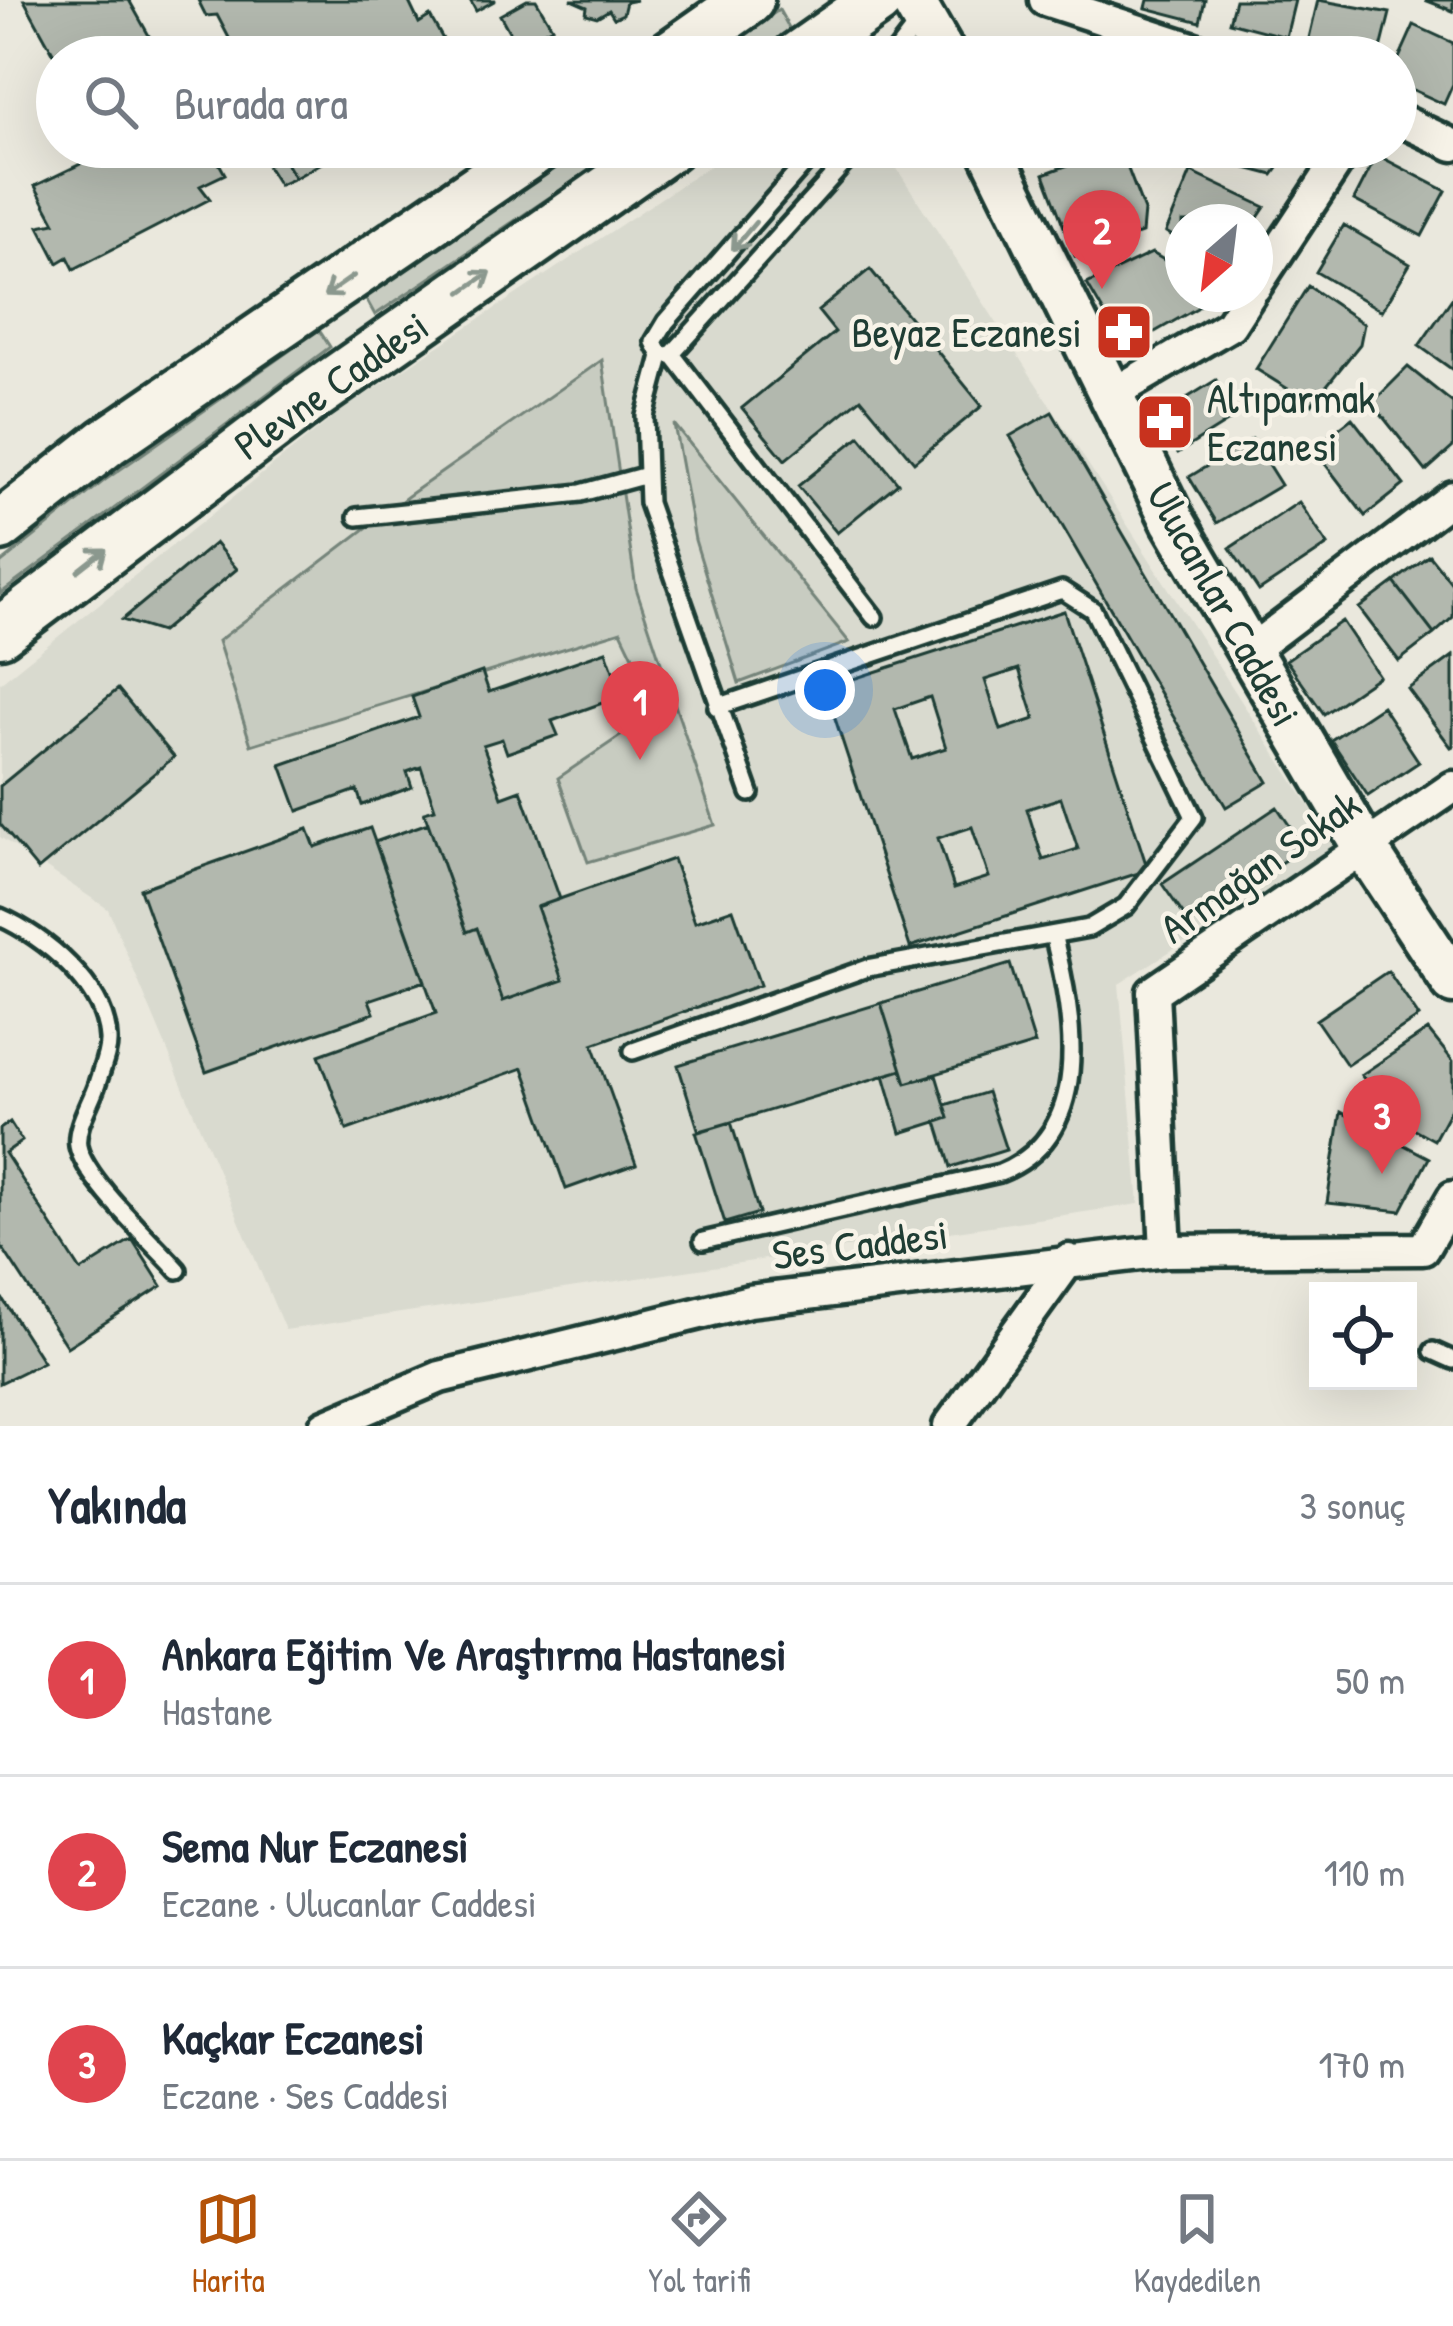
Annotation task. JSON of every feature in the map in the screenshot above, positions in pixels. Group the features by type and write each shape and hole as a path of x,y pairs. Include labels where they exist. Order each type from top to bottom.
{"main road":[{"path":"698,36 749,0"},
{"path":"826,36 878,0"},
{"name":"Plevne Caddesi","path":"0,526 158,406 508,168"},
{"name":"Plevne Caddesi","path":"0,632 250,442 639,168"},
{"name":"Ulucanlar Caddesi","path":"999,168 1247,653 1453,982"}],"street":[{"path":"1045,0 1155,36"},
{"path":"1417,128 1453,145"},
{"path":"1273,260 1333,168"},
{"path":"1112,395 1230,325 1239,312"},
{"path":"1247,653 1453,497"},
{"name":"Armağan Sokak","path":"1166,1251 1153,992 1363,844 1453,787"},
{"name":"Ses Caddesi","path":"326,1426 440,1377 749,1301 1166,1251 1423,1249 1453,1197"},
{"path":"949,1426 1069,1261"}],"lane":[{"path":"801,168 666,322 654,342 874,617"},
{"path":"750,793 717,707 643,476 645,416 666,355 840,168"},
{"path":"357,517 581,493 643,476"},
{"path":"633,1051 867,968 1054,938 1089,928 1126,906 1194,817 1093,610 1062,590 717,707"},
{"path":"0,917 56,953 88,991 105,1024 109,1043 79,1130 79,1148 96,1178 178,1270"},
{"path":"703,1241 1000,1173 1030,1158 1063,1118 1072,1010 1054,938"},
{"path":"1433,1351 1453,1360"}],"shaded area":[{"path":"779,10 792,33 788,36 739,36"},
{"path":"545,168 593,168 375,315 365,297"},
{"path":"706,168 897,168 1335,846 1119,984 1139,1204 285,1330 108,909 0,837 0,683 341,411"},
{"path":"319,330 330,347 0,594 0,564 105,480"},
{"path":"602,360 636,588 715,825 588,862 558,778 659,710 621,631 251,745 218,641 408,496"},
{"path":"674,424 849,642 739,683 695,540"}],"building":[{"path":"24,0 129,0 149,36 44,36"},
{"path":"198,0 408,0 419,23 430,16 441,36 228,36 217,15 206,16"},
{"path":"470,0 496,0 476,11"},
{"path":"536,0 552,27 535,36 512,36 500,15"},
{"path":"571,0 637,0 626,2 623,14 614,18 609,10 597,17 586,14 587,7"},
{"path":"1148,0 1205,0 1200,22 1146,8"},
{"path":"1235,0 1295,0 1286,36 1229,22"},
{"path":"1318,0 1390,13 1384,36 1310,36"},
{"path":"1425,0 1453,0 1453,11"},
{"path":"1414,25 1453,43 1453,84 1444,104 1417,92 1417,36 1409,36"},
{"path":"72,168 222,168 225,174 200,186 210,199 74,269 68,257 58,263 39,226 55,223 35,186"},
{"path":"268,168 289,168 295,178 279,185"},
{"path":"289,168 313,168 295,178"},
{"path":"1060,168 1128,168 1144,211 1142,233 1075,256 1044,174"},
{"path":"1246,168 1278,168 1273,175"},
{"path":"1370,168 1402,168 1446,191 1422,236 1354,200"},
{"path":"1191,172 1259,204 1178,204"},
{"path":"1344,225 1410,264 1382,311 1316,272"},
{"path":"1152,253 1165,261 1165,312 1190,312 1125,349 1087,284"},
{"path":"870,269 982,406 914,462 861,398 785,460 742,408 835,332 818,311"},
{"path":"1308,286 1364,324 1360,344 1312,404 1256,369"},
{"path":"1453,297 1453,370 1419,346"},
{"path":"1408,367 1453,403 1453,447 1426,471 1372,403"},
{"path":"1216,380 1237,416 1178,453 1156,417"},
{"path":"1052,412 1268,782 1226,807 1010,436"},
{"path":"1352,418 1404,485 1365,516 1313,448"},
{"path":"860,436 898,483 837,533 798,486"},
{"path":"1252,439 1281,485 1217,523 1189,477"},
{"path":"1299,502 1328,545 1259,591 1230,548"},
{"path":"215,543 237,569 161,632 122,620"},
{"path":"1429,555 1453,585 1453,617 1434,634 1394,582"},
{"path":"1394,582 1434,634 1399,661 1359,608"},
{"path":"1064,611 1148,870 910,947 825,688","holes":["1019,669 1035,719 1001,730 985,680","930,697 946,748 912,759 895,709","1061,798 1078,849 1043,860 1027,809","972,827 989,877 954,888 938,838"]},
{"path":"1342,621 1379,676 1324,714 1286,660"},
{"path":"606,651 622,696 552,721 558,735 507,753 502,739 483,745 502,797 521,790 560,899 537,907 563,980 503,1001 477,928 467,932 424,812 435,809 421,767 407,772 412,787 362,805 357,790 298,811 281,765 419,717 412,697 482,672 489,692"},
{"path":"1453,656 1453,746 1451,747 1408,689"},
{"path":"118,689 174,757 38,870 0,824 0,786"},
{"path":"1382,706 1419,762 1368,796 1331,740"},
{"path":"1277,807 1304,847 1190,924 1162,884"},
{"path":"428,823 467,932 477,928 503,1001 563,980 537,907 673,859 695,922 733,909 760,985 593,1044 636,1164 566,1189 523,1068 347,1130 319,1055 436,1013 375,842"},
{"path":"370,828 425,981 369,1000 374,1013 206,1072 140,889 308,829 315,847"},
{"path":"1010,964 1035,1044 906,1083 881,1003"},
{"path":"1388,971 1419,1017 1347,1065 1316,1020"},
{"path":"881,1003 902,1070 699,1132 678,1065"},
{"path":"1428,1030 1453,1061 1453,1105 1434,1140 1398,1120 1361,1075"},
{"path":"902,1070 906,1083 936,1075 949,1118 901,1133 884,1075"},
{"path":"987,1092 1006,1150 951,1167 937,1122 949,1118 945,1105"},
{"path":"1341,1112 1429,1158 1401,1211 1327,1203"},
{"path":"10,1122 22,1141 5,1153 81,1271 132,1239 162,1286 67,1347 0,1244 0,1129"},
{"path":"731,1122 759,1213 725,1223 696,1132"},
{"path":"0,1295 43,1362 0,1383"}],"place":[{"name":"Sema Nur Eczanesi","path":"1102,289"},
{"name":"Beyaz Eczanesi","path":"1124,332"},
{"name":"Altıparmak Eczanesi","path":"1165,422"},
{"name":"Ankara Eğitim Ve Araştırma Hastanesi","path":"640,760"},
{"name":"Kaçkar Eczanesi","path":"1382,1174"}]}
